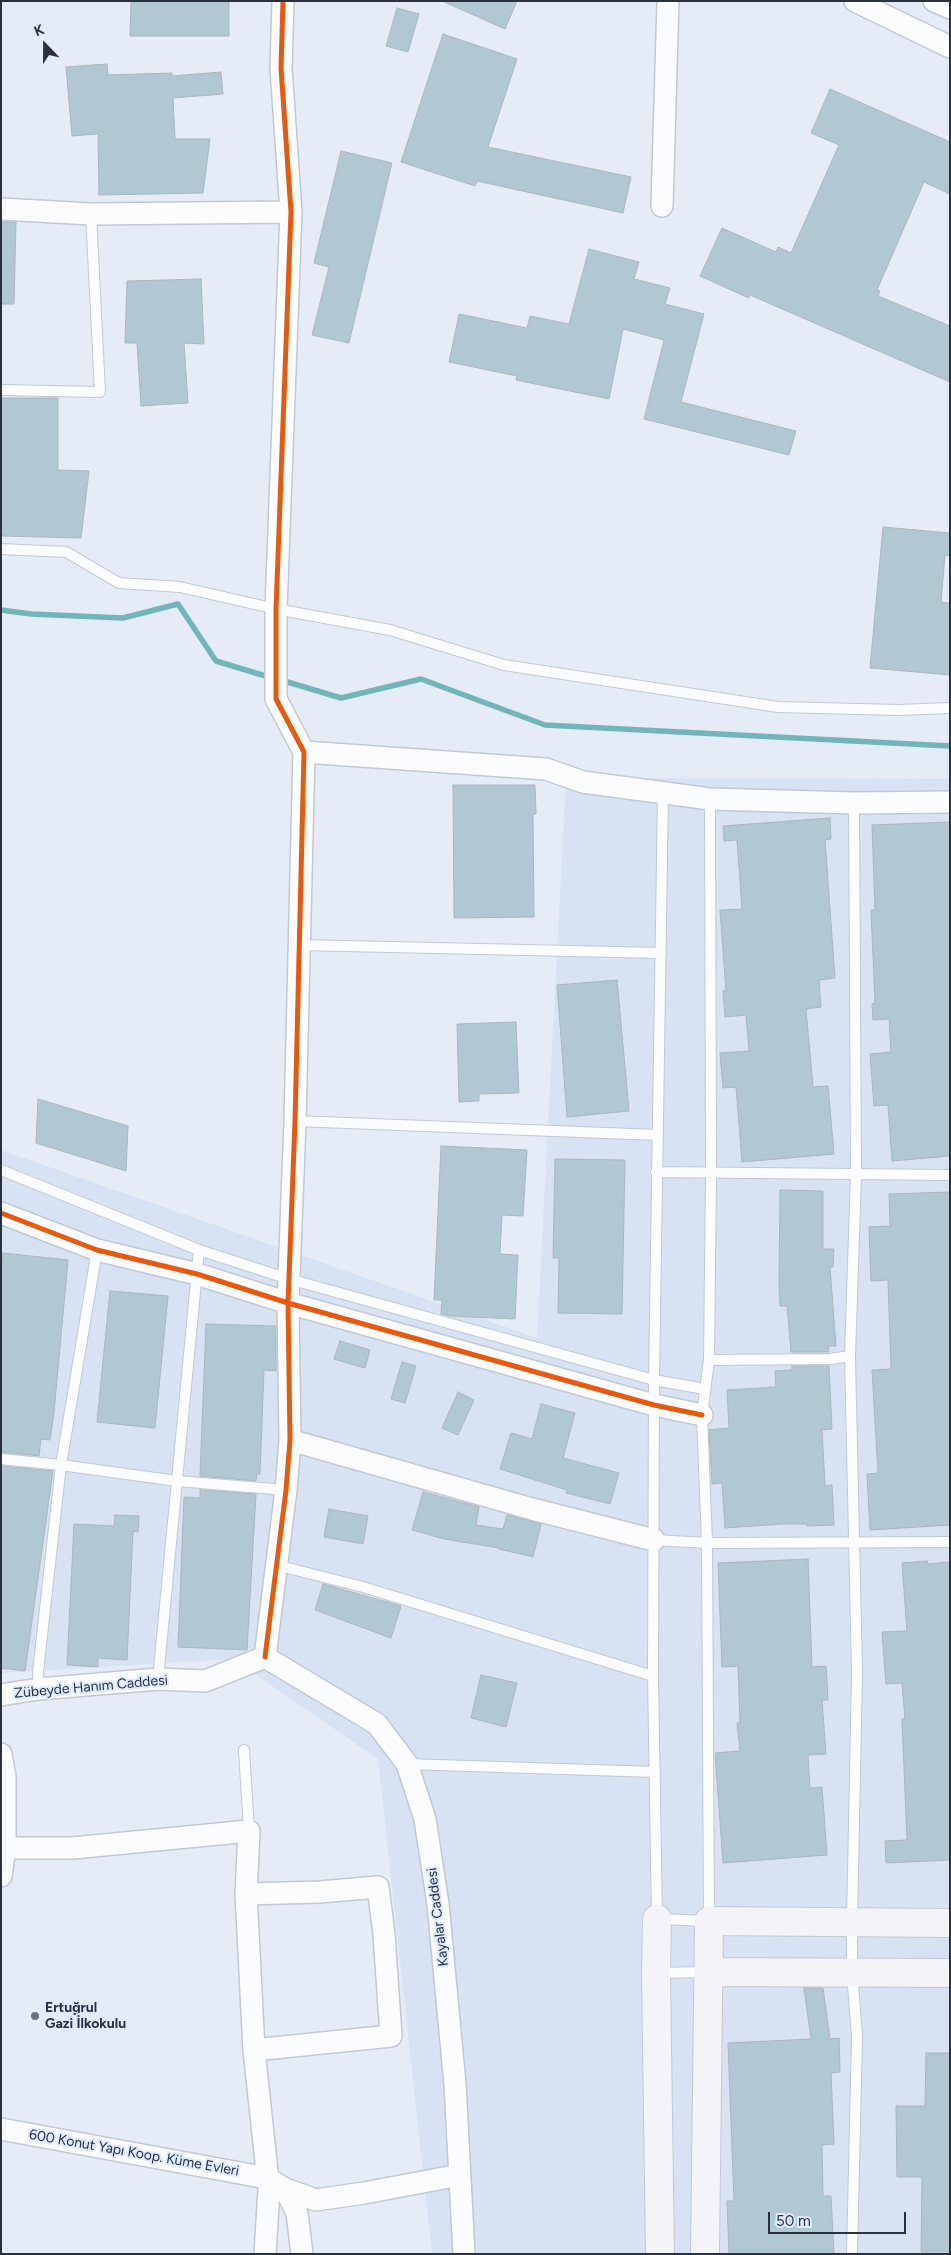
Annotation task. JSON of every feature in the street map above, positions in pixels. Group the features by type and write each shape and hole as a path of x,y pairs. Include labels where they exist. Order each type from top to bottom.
{"street":[{"path":"265,1657 286,1490 290,1440 288,1304 295,1121 304,752 276,699 276,609 291,212 280,68 284,1"},
{"path":"662,206 668,1"},
{"path":"855,1 950,47"},
{"path":"934,1 950,8"},
{"path":"1,209 91,214 291,212"},
{"path":"304,752 546,768 583,782 710,798 854,802 950,802"},
{"path":"1,1213 97,1250 197,1274 288,1304 654,1405 702,1415"},
{"path":"290,1440 532,1509 654,1540"},
{"name":"Zübeyde Hanım Caddesi","path":"1,1695 39,1689 158,1679 205,1681 265,1657"},
{"name":"Kayalar Caddesi","path":"265,1657 377,1724 407,1764 425,1819 438,1904 455,2084 464,2254"},
{"path":"1,1754 5,1777 1,1876"},
{"path":"3,1848 73,1848 249,1831 246,1894 254,2050 274,2186 265,2254"},
{"path":"246,1894 320,1892 378,1887 384,1934 391,2036 254,2050"},
{"path":"657,1918 660,2254"},
{"path":"704,2254 708,1921 950,1923"},
{"path":"708,1972 950,1973"},
{"name":"600 Konut Yapı Koop. Küme Evleri","path":"1,2129 274,2186 316,2200 460,2175"},
{"path":"274,2186 298,2213 302,2254"}],"lane":[{"path":"1,390 100,392 91,214"},
{"path":"1,549 66,552 118,583 180,587 276,609 390,630 504,665 778,707 898,710 950,708"},
{"path":"663,792 654,1380 653,1676 657,1918 708,1921 707,1543 702,1415 709,1360 711,1172 710,798"},
{"path":"852,2254 858,2036 852,1972 857,1673 856,1542 850,1356 856,1174 854,802"},
{"path":"299,945 661,953"},
{"path":"295,1121 658,1135"},
{"path":"1,1170 199,1250 289,1279 654,1380 705,1389"},
{"path":"656,1172 950,1174"},
{"path":"39,1689 38,1672 62,1465 97,1250"},
{"path":"158,1679 199,1250"},
{"path":"709,1360 830,1359 850,1356"},
{"path":"1,1459 62,1465 177,1481 286,1490"},
{"path":"654,1540 707,1543 950,1542"},
{"path":"276,1565 362,1587 653,1676"},
{"path":"244,1750 249,1831"},
{"path":"407,1764 655,1772"},
{"path":"656,1973 708,1972"}],"shaded area":[{"path":"566,778 950,779 950,2254 432,2254 378,1759 233,1659 1,1673 1,1150 537,1338"}],"building":[{"path":"131,1 229,1 229,36 130,36"},
{"path":"442,1 517,1 505,29"},
{"path":"397,8 419,14 408,52 386,46"},
{"path":"443,34 517,59 488,147 631,177 623,213 477,181 475,186 401,162"},
{"path":"107,64 108,75 172,73 172,76 221,72 223,94 173,98 175,139 210,139 203,193 99,195 98,134 72,136 66,67"},
{"path":"830,89 950,142 950,194 924,182 877,290 880,291 878,296 950,326 950,382 750,295 749,298 700,276 722,228 776,252 778,247 791,253 839,145 811,133"},
{"path":"341,151 392,163 349,343 312,335 329,267 314,263"},
{"path":"1,222 16,222 14,304 1,304"},
{"path":"589,249 639,262 634,279 670,288 665,304 704,314 681,402 796,431 789,455 644,419 664,340 623,329 609,399 516,380 517,376 449,362 459,314 527,328 530,316 569,324"},
{"path":"201,279 204,344 184,343 188,403 141,406 137,343 125,343 127,281"},
{"path":"1,398 58,398 58,470 89,471 81,538 1,536"},
{"path":"883,527 950,533 950,556 945,555 941,602 950,603 950,675 870,668"},
{"path":"453,785 535,785 536,814 533,814 534,917 454,918"},
{"path":"830,818 831,839 825,840 835,978 819,980 821,1007 806,1009 813,1087 828,1086 834,1154 742,1162 736,1087 723,1088 720,1053 749,1051 746,1015 725,1017 723,991 726,991 720,910 742,909 737,840 724,841 723,826"},
{"path":"950,822 950,1156 892,1161 888,1105 874,1106 870,1054 891,1052 889,1019 873,1020 872,1004 875,1003 871,910 875,910 872,825"},
{"path":"617,980 629,1111 567,1117 557,985"},
{"path":"516,1022 519,1093 479,1094 479,1101 459,1102 457,1024"},
{"path":"38,1099 128,1126 126,1171 36,1143"},
{"path":"441,1146 527,1150 523,1216 502,1215 500,1254 518,1255 515,1319 441,1314 442,1300 434,1300"},
{"path":"555,1159 625,1160 622,1314 558,1313 559,1258 553,1258"},
{"path":"780,1190 823,1191 823,1249 834,1249 833,1267 830,1267 836,1346 828,1346 829,1352 791,1352 787,1306 780,1306"},
{"path":"950,1192 950,1525 870,1530 867,1474 878,1473 872,1370 891,1369 888,1280 871,1281 869,1227 890,1226 889,1194"},
{"path":"3,1253 68,1260 50,1440 41,1439 39,1456 1,1452 1,1270"},
{"path":"110,1291 168,1296 155,1428 97,1422"},
{"path":"206,1324 276,1326 276,1371 264,1370 260,1474 257,1474 256,1481 200,1476"},
{"path":"340,1341 370,1350 365,1368 334,1359"},
{"path":"402,1362 416,1366 405,1403 391,1399"},
{"path":"792,1366 829,1366 832,1429 822,1430 825,1486 832,1485 834,1525 807,1526 807,1524 782,1524 725,1528 722,1483 712,1484 709,1430 729,1428 727,1390 776,1387 775,1371 792,1370"},
{"path":"458,1392 474,1400 458,1435 442,1428"},
{"path":"541,1404 575,1413 563,1458 619,1473 610,1504 566,1493 567,1490 500,1469 511,1433 532,1439"},
{"path":"1,1466 53,1471 25,1671 1,1668"},
{"path":"200,1490 256,1494 247,1650 178,1647 184,1497 200,1498"},
{"path":"423,1492 479,1507 476,1525 503,1529 507,1515 541,1524 533,1557 499,1548 444,1539 412,1530"},
{"path":"329,1509 368,1516 363,1544 324,1537"},
{"path":"115,1515 139,1516 138,1532 133,1531 127,1660 98,1658 98,1667 67,1665 74,1524 114,1526"},
{"path":"808,1559 812,1667 826,1666 828,1700 822,1700 826,1754 808,1755 810,1788 822,1787 827,1855 723,1863 715,1753 740,1751 737,1723 740,1723 738,1666 722,1667 718,1563"},
{"path":"927,1561 928,1564 950,1562 950,1860 886,1863 885,1841 907,1840 902,1719 905,1719 902,1683 886,1684 882,1632 907,1631 902,1563"},
{"path":"323,1584 401,1606 391,1638 315,1610"},
{"path":"481,1675 517,1683 506,1727 471,1718"},
{"path":"804,1988 823,1988 830,2039 839,2038 840,2072 831,2073 834,2144 822,2145 823,2196 831,2196 834,2254 729,2254 727,2201 734,2201 728,2043 811,2039"},
{"path":"926,2053 950,2053 950,2252 921,2252 922,2177 897,2177 896,2106 925,2106"}],"waterway":[{"path":"1,610 31,614 123,618 178,604 216,661 272,678"},
{"path":"281,680 341,698 421,679 545,725 950,746"}],"cycle path":[{"path":"265,1657 286,1490 290,1440 288,1303 295,1121 304,752 276,699 276,609 291,212 281,68 283,1"},
{"path":"1,1213 97,1250 197,1274 288,1303 654,1405 702,1415"}],"place":[{"name":"Ertuğrul Gazi İlkokulu","path":"35,2016"}]}
